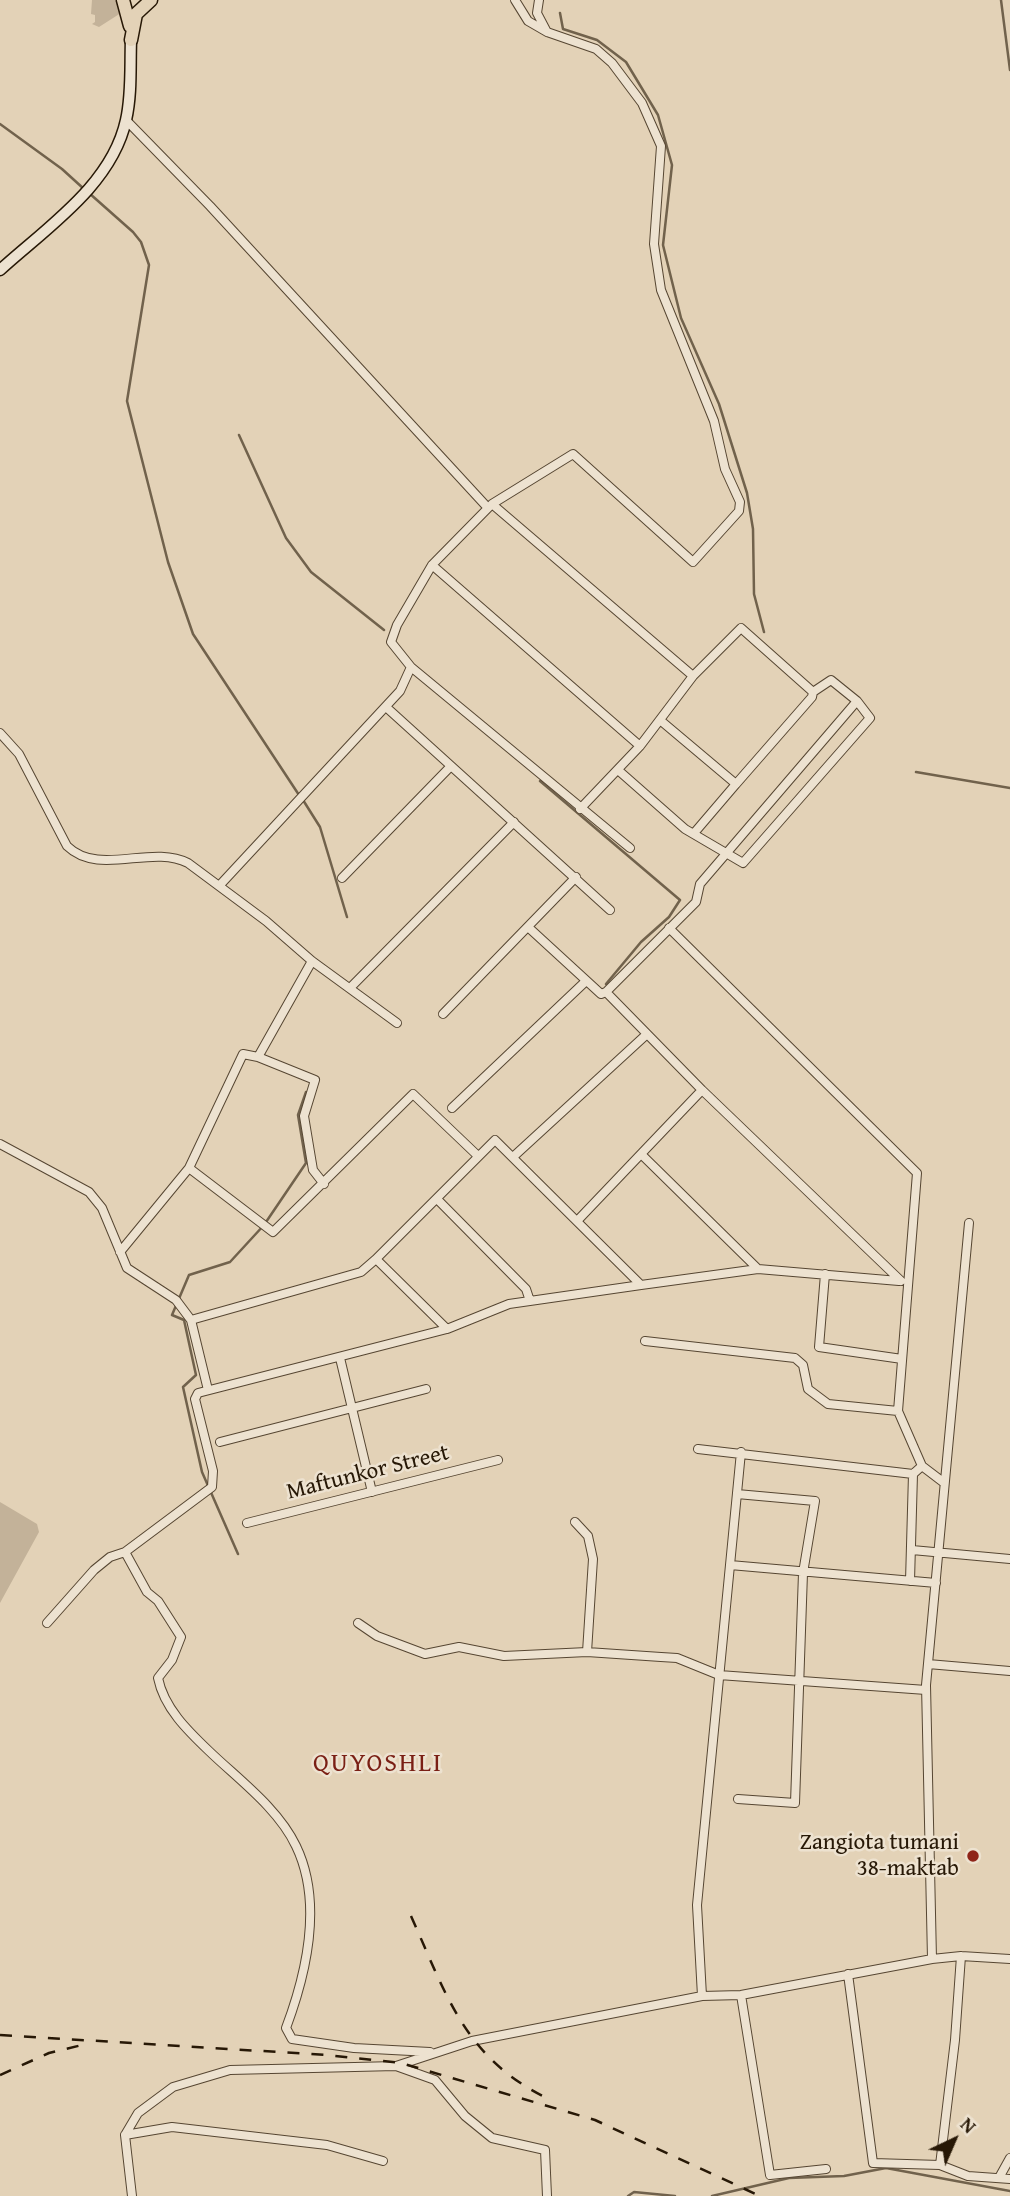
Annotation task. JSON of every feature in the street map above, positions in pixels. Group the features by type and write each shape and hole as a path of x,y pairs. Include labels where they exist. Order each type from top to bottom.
{"highway":[{"path":"123,0 127,8 131,40"},
{"path":"131,40 136,14 151,0"}],"main road":[{"path":"0,270 87,190 109,164 126,120 131,40"}],"street":[{"path":"515,0 528,20 547,32 596,49 612,63 642,103 661,146 654,244 661,290 714,421 725,469 740,502 739,511 693,562 573,454 490,506 432,565 397,625 391,642 411,667 630,848"},
{"path":"539,0 537,13 547,32"},
{"path":"126,120 210,206 490,506 693,676"},
{"path":"432,565 640,746"},
{"path":"580,809 640,746 693,676 741,628 813,692"},
{"path":"219,887 400,691 411,667"},
{"path":"618,771 685,829 695,832 743,863 860,730 870,715 831,680 813,692 812,697 695,832"},
{"path":"528,926 601,994 606,992 696,902 700,884 857,701"},
{"path":"386,706 610,910"},
{"path":"660,720 736,784"},
{"path":"0,733 19,754 67,846 78,856 111,860 173,857 188,863 266,921 312,961 397,1023"},
{"path":"342,878 451,766"},
{"path":"350,988 514,822"},
{"path":"443,1014 576,877"},
{"path":"669,929 914,1168 919,1179 898,1411 922,1466 943,1482"},
{"path":"258,1057 312,961"},
{"path":"452,1108 586,981"},
{"path":"606,992 702,1090 899,1281"},
{"path":"513,1157 647,1034"},
{"path":"120,1252 189,1168 243,1054 258,1057 315,1080 304,1116 313,1170 324,1184"},
{"path":"578,1220 702,1090"},
{"path":"189,1168 273,1232 413,1094 478,1156"},
{"path":"191,1320 361,1272 495,1140 641,1285"},
{"path":"0,1144 89,1192 102,1208 127,1268 176,1300 191,1320 208,1390"},
{"path":"641,1154 758,1269"},
{"path":"437,1199 526,1289 530,1301"},
{"path":"932,1959 926,1690 936,1583 936,1553 969,1223"},
{"path":"376,1259 447,1329"},
{"path":"47,1623 94,1570 110,1557 125,1552 212,1487 213,1471 195,1399 198,1393 447,1329 509,1304 758,1269 911,1284"},
{"path":"825,1274 819,1347 902,1359"},
{"path":"645,1341 795,1359 803,1364 808,1389 828,1404 898,1411"},
{"path":"340,1358 372,1492"},
{"path":"220,1442 426,1389"},
{"path":"698,1449 913,1474"},
{"path":"702,1996 697,1905 741,1452"},
{"name":"Maftunkor Street","path":"247,1523 498,1460"},
{"path":"910,1581 913,1474 922,1466"},
{"path":"737,1494 815,1501 803,1573 797,1680 795,1803 738,1799"},
{"path":"575,1522 588,1536 593,1559 587,1652"},
{"path":"912,1550 1010,1559"},
{"path":"125,1552 147,1592 158,1601 181,1637 172,1660 158,1678 162,1695 189,1732 265,1805 295,1844 309,1884 309,1941 298,1997 285,2028 292,2039 354,2048 430,2052"},
{"path":"730,1565 936,1583"},
{"path":"358,1623 377,1636 425,1654 459,1647 504,1656 587,1652 677,1658 719,1675 926,1690"},
{"path":"928,1664 1010,1671"},
{"path":"940,2165 955,2040 961,1956"},
{"path":"132,2196 125,2135 138,2113 173,2087 230,2070 396,2066 430,2052 472,2041 702,1996 741,1995 932,1959 961,1956 1010,1959"},
{"path":"848,1974 873,2163 940,2165 968,2176 1000,2176 1010,2179"},
{"path":"741,1995 770,2175 825,2169"},
{"path":"396,2066 435,2080 465,2116 492,2138 545,2150 547,2196"},
{"path":"125,2135 172,2127 316,2144 383,2161"},
{"path":"1000,2176 1010,2158"}],"shaded area":[{"path":"92,0 115,0 124,11 99,27 92,24 95,22 95,15 91,14"},
{"path":"0,1502 37,1524 39,1532 0,1603"}],"waterway":[{"path":"1001,0 1010,70"},
{"path":"560,13 563,29 597,40 626,62 658,115 672,165 663,245 681,318 719,404 747,493 753,529 754,594 764,632"},
{"path":"0,124 62,169 84,189"},
{"path":"89,193 133,232 141,242 149,265 127,401 168,562 193,634 299,795"},
{"path":"239,435 286,538 311,572 384,630"},
{"path":"916,772 1010,788"},
{"path":"540,781 680,900 669,917 641,942 606,984"},
{"path":"303,800 320,827 347,917"},
{"path":"238,1554 202,1472 183,1387 196,1375 184,1320 172,1315 189,1275 230,1262 264,1225 306,1163 298,1115 306,1092"},
{"path":"712,2196 789,2178 844,2176 886,2168 1010,2191"},
{"path":"628,2196 634,2192 675,2196"}],"railway":[{"path":"411,1916 448,1999 478,2045 498,2066 522,2084 551,2100"},
{"path":"0,2035 327,2055 401,2063 595,2120 760,2196"},
{"path":"0,2075 49,2053 82,2045"}],"place":[{"name":"Zangiota tumani 38-maktab","path":"973,1856"}],"district":[{"name":"QUYOSHLI","path":"378,1764"}]}
